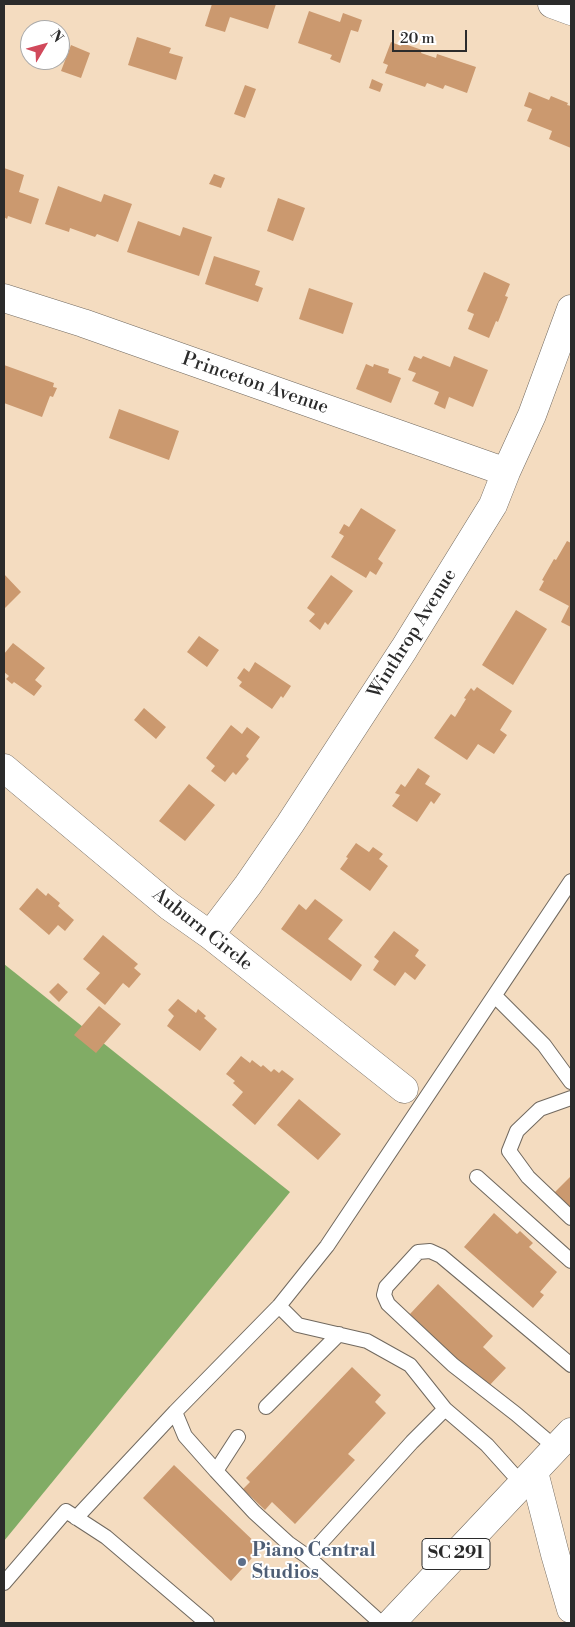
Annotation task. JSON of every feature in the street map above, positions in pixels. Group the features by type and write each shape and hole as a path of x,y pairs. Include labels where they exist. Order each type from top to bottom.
{"street":[{"path":"552,4 571,11"},
{"name":"Princeton Avenue","path":"4,298 83,323 506,472"},
{"name":"Winthrop Avenue","path":"210,935 248,885 290,824 404,649 494,505 506,472 532,415 571,309"},
{"name":"Auburn Circle","path":"4,768 169,906 210,935 404,1089"},
{"name":"SC 291","path":"391,1623 564,1440"},
{"path":"528,1478 555,1554 571,1609"}],"lane":[{"path":"76,1518 175,1412 279,1306 327,1246 571,881"},
{"path":"495,996 544,1045 571,1082"},
{"path":"571,1098 540,1109 516,1131 509,1151 528,1177 571,1218"},
{"path":"477,1177 571,1261"},
{"path":"564,1440 516,1414 453,1366 388,1304 384,1295 386,1287 418,1252 430,1251 441,1256 571,1365"},
{"path":"279,1306 298,1325 367,1341 410,1365 445,1409 528,1478"},
{"path":"266,1407 339,1334"},
{"path":"308,1557 412,1442 445,1409"},
{"path":"175,1412 186,1436 254,1512 288,1543 308,1557 381,1623"},
{"path":"216,1471 238,1437"},
{"path":"4,1583 66,1511 106,1537 207,1623"}],"green space":[{"path":"4,964 290,1192 4,1541"}],"building":[{"path":"212,4 276,4 268,29 230,17 225,32 205,26"},
{"path":"309,11 340,22 343,13 362,20 358,32 351,30 340,63 330,59 332,55 298,43"},
{"path":"137,37 171,48 169,53 183,57 176,80 128,65"},
{"path":"391,42 401,46 402,43 422,50 421,53 436,58 437,54 476,67 467,93 445,85 443,89 427,83 425,87 385,73 388,65 383,63"},
{"path":"71,45 90,53 81,78 61,71 70,70"},
{"path":"372,79 383,84 380,92 369,88"},
{"path":"245,85 256,89 245,118 234,114"},
{"path":"529,92 549,100 551,96 571,106 571,148 549,139 552,131 527,121 532,109 524,106"},
{"path":"4,168 24,175 19,192 39,199 31,224 8,216 7,219 4,217"},
{"path":"214,174 225,178 221,188 209,184"},
{"path":"58,186 101,202 104,194 132,204 118,242 97,234 95,237 70,228 69,232 45,224"},
{"path":"278,198 305,208 293,241 267,231"},
{"path":"138,221 180,236 183,227 212,237 199,276 127,252"},
{"path":"214,256 260,271 255,285 263,288 258,302 205,284"},
{"path":"484,272 510,284 505,296 508,297 489,338 468,329 474,314 467,311"},
{"path":"309,288 353,303 343,334 299,319"},
{"path":"414,356 421,359 423,356 450,367 454,356 488,370 473,407 449,397 445,409 434,404 439,392 412,381 416,373 408,370"},
{"path":"366,364 373,367 374,364 389,369 388,373 401,378 391,403 356,389"},
{"path":"4,365 54,383 53,387 57,388 53,397 50,396 42,417 4,403"},
{"path":"119,409 179,431 169,460 109,438"},
{"path":"361,508 396,530 378,559 383,563 376,575 370,571 366,578 331,557 344,536 339,533 344,524 349,527"},
{"path":"567,541 571,543 571,627 561,622 569,606 539,590 544,581 542,580 554,559 556,560"},
{"path":"4,574 21,592 4,609"},
{"path":"331,575 353,591 328,625 325,622 320,630 309,621 315,614 307,608"},
{"path":"516,610 547,629 513,685 482,665"},
{"path":"199,636 219,650 207,667 187,652"},
{"path":"13,643 45,668 35,680 42,686 34,696 14,682 12,684 6,679 9,676 4,672 4,654"},
{"path":"255,662 291,686 272,709 239,686 242,682 237,678 244,668 249,672"},
{"path":"477,687 512,711 500,730 507,735 494,754 478,744 467,760 434,738 451,714 455,717 471,688 474,691"},
{"path":"144,708 166,727 156,739 134,720"},
{"path":"231,725 242,734 247,727 260,737 246,756 249,759 236,775 233,772 225,782 211,771 215,766 206,758"},
{"path":"418,768 430,776 425,784 441,794 434,804 431,801 417,822 392,806 400,795 395,793 401,784 405,787"},
{"path":"189,784 215,805 185,841 159,821"},
{"path":"356,843 369,852 373,847 383,854 379,859 388,866 370,891 340,869"},
{"path":"37,888 46,896 48,893 60,903 58,906 74,920 65,931 58,925 49,935 19,909"},
{"path":"315,899 343,920 328,939 362,965 351,981 281,929 299,904 306,910"},
{"path":"394,931 419,950 415,956 426,965 415,980 405,972 395,986 373,970 379,961 374,957"},
{"path":"103,935 138,964 134,968 141,974 129,988 123,983 105,1005 86,989 100,973 83,959"},
{"path":"58,983 68,992 59,1002 49,992"},
{"path":"178,999 196,1013 198,1009 206,1016 204,1018 217,1029 200,1051 167,1026 174,1016 168,1010"},
{"path":"99,1006 121,1024 96,1053 74,1035"},
{"path":"241,1056 250,1063 252,1060 261,1067 263,1065 271,1072 274,1069 279,1073 282,1070 294,1079 255,1125 232,1105 243,1092 233,1083 235,1081 226,1074"},
{"path":"299,1099 341,1134 318,1160 277,1125"},
{"path":"571,1176 571,1210 554,1193"},
{"path":"494,1213 517,1234 520,1231 533,1243 529,1247 557,1272 540,1292 544,1295 533,1308 464,1247"},
{"path":"438,1284 493,1336 483,1347 506,1368 487,1388 410,1314"},
{"path":"352,1367 381,1395 375,1402 386,1413 348,1454 355,1460 295,1524 272,1502 265,1510 243,1489 250,1482 246,1478"},
{"path":"174,1465 261,1548 231,1581 143,1498"}],"place":[{"name":"Piano Central Studios","path":"242,1562"}]}
